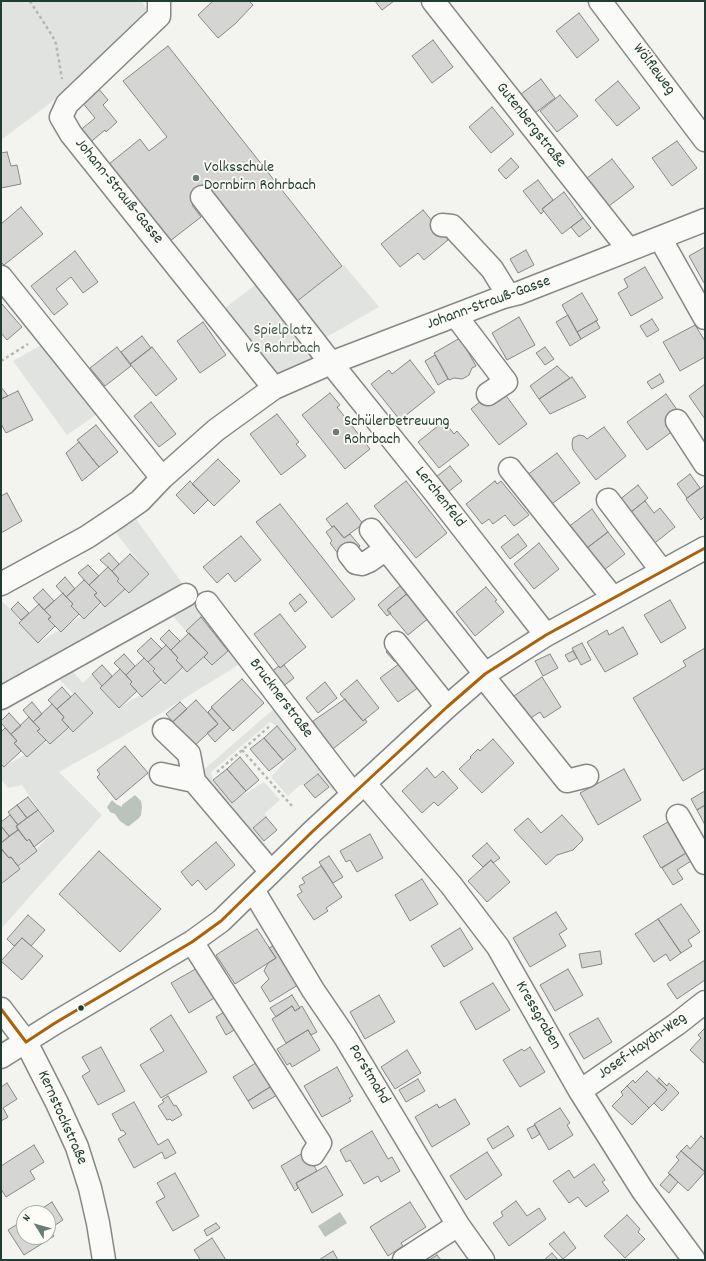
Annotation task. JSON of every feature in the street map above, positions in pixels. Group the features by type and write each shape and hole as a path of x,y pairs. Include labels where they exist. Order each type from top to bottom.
{"street":[{"path":"67,104 159,16 159,1"},
{"name":"Gutenbergstraße","path":"433,1 629,250"},
{"name":"Wölfleweg","path":"600,1 705,140"},
{"name":"Johann-Strauß-Gasse","path":"67,104 61,117 71,134 274,388"},
{"name":"Lerchenfeld","path":"202,197 546,635"},
{"name":"Johann-Strauß-Gasse","path":"1,584 87,537 140,501 162,478 216,430 274,388 332,363 508,295 519,293 705,220"},
{"path":"442,225 452,226 492,269 508,295"},
{"path":"660,238 705,318"},
{"path":"1,277 162,478"},
{"path":"456,316 506,382 488,394"},
{"path":"677,421 705,464"},
{"path":"510,469 613,598"},
{"path":"608,500 662,571"},
{"path":"371,530 567,781 587,776"},
{"path":"1,1057 55,1023 192,942 221,920 446,707 484,675 546,635 705,548"},
{"path":"348,554 356,563 362,564 386,549"},
{"path":"1,698 186,595"},
{"name":"Brucknerstraße","path":"207,603 359,789"},
{"path":"396,643 446,707"},
{"path":"164,730 189,754 194,781 271,872"},
{"path":"162,774 194,781"},
{"name":"Kressgraben","path":"359,789 451,885 498,947 580,1091 643,1191 694,1260"},
{"path":"678,816 705,863"},
{"name":"Porstmahd","path":"253,890 313,990 349,1043 458,1225 483,1260"},
{"path":"192,942 320,1143 313,1154"},
{"name":"Josef-Haydn-Weg","path":"580,1091 677,1024 705,1002"},
{"name":"Kernstockstraße","path":"1,1009 26,1042 57,1103 77,1147 90,1188 104,1260"},
{"path":"404,1260 458,1225"}],"path":[{"path":"30,1 56,44 67,104"},
{"path":"1,361 46,333"},
{"path":"217,772 271,725"},
{"path":"242,750 292,806"}],"green space":[{"path":"1,1 142,1 148,12 49,104 1,140"},
{"name":"Spielplatz VS Rohrbach","path":"344,265 379,307 316,343 326,356 273,379 221,311 262,280 286,310"},
{"path":"45,343 100,412 67,435 13,361"},
{"path":"136,519 185,587 1,686 1,601 11,609 38,643 149,575 116,533"},
{"path":"194,598 243,662 127,734 59,772 102,815 1,929 1,886 54,831 22,785 8,788 1,779 1,764 4,767 93,714 56,676 69,667 83,683 92,674 119,708 203,657 186,631 170,613"},
{"path":"277,706 341,783 333,791 317,774 304,785 300,785 288,796 271,777 296,749 277,726 270,722 211,772 213,780 232,802 264,782 280,800 265,813 266,817 253,828 272,853 265,856 200,773"}],"shaded area":[{"path":"135,795 141,801 141,815 129,826 127,826 120,821 115,814 110,812 107,807 112,800 122,807 122,805"},
{"path":"340,1212 347,1223 325,1237 318,1226"}],"building":[{"path":"213,1 249,1 253,5 235,24 218,38 198,15"},
{"path":"375,1 394,1 382,10"},
{"path":"579,13 599,40 577,58 556,31"},
{"path":"433,40 453,67 432,83 412,56"},
{"name":"Volksschule Dornbirn Rohrbach","path":"168,46 342,266 296,302 209,192 192,205 201,217 170,241 109,164 140,139 149,151 167,137 123,81"},
{"path":"541,79 555,98 535,113 521,94"},
{"path":"618,81 640,108 617,126 595,100"},
{"path":"98,88 108,100 103,105 117,122 106,132 105,130 87,145 77,133 95,118 82,102"},
{"path":"560,95 578,116 557,132 540,111"},
{"path":"492,107 514,134 491,153 469,127"},
{"path":"677,141 697,168 672,186 652,158"},
{"path":"7,152 11,166 17,165 21,184 1,188 1,153"},
{"path":"511,158 519,167 506,179 498,170"},
{"path":"612,159 634,187 609,206 587,178"},
{"path":"538,180 553,200 542,209 544,211 541,214 523,191"},
{"path":"564,192 583,218 562,234 542,209"},
{"path":"21,207 43,234 4,265 1,262 1,224"},
{"path":"423,210 448,240 424,260 418,253 400,267 381,244"},
{"path":"583,218 591,228 579,237 571,227"},
{"path":"705,247 705,282 704,283 689,256"},
{"path":"526,250 534,265 518,273 510,259"},
{"path":"75,251 98,282 83,293 71,277 56,289 68,304 54,315 31,286"},
{"path":"645,267 663,298 631,316 618,293 628,287 624,279"},
{"path":"582,293 598,320 577,332 562,305"},
{"path":"1,303 22,327 7,340 1,333"},
{"path":"568,315 581,339 570,346 556,322"},
{"path":"519,317 535,345 507,360 492,333"},
{"path":"652,319 659,330 647,337 640,326"},
{"path":"596,321 600,328 581,339 577,332"},
{"path":"203,322 226,355 200,373 177,341"},
{"path":"695,325 705,341 705,357 680,371 663,342"},
{"path":"142,336 151,348 131,364 121,352"},
{"path":"460,338 476,366 472,368 469,375 466,377 462,379 454,378 449,380 434,353"},
{"path":"117,347 131,366 105,386 90,368"},
{"path":"152,347 177,379 156,396 130,364"},
{"path":"545,347 554,359 545,365 536,353"},
{"path":"435,355 448,379 438,385 425,361"},
{"path":"410,360 435,392 400,420 371,384 389,370 392,374"},
{"path":"557,366 570,378 539,399 530,386"},
{"path":"660,374 664,382 652,389 647,382"},
{"path":"572,377 586,397 550,414 539,399"},
{"path":"705,384 705,419 689,396"},
{"path":"1,387 8,396 1,399"},
{"path":"18,391 33,420 6,433 1,424 1,399"},
{"name":"Schülerbetreuung Rohrbach","path":"330,393 340,405 337,407 370,449 345,469 302,415"},
{"path":"504,393 527,424 499,445 471,409 486,397"},
{"path":"666,394 680,414 677,428 647,450 627,422"},
{"path":"151,402 176,434 159,447 134,416"},
{"path":"277,414 299,442 296,444 306,456 281,475 250,434"},
{"path":"444,421 454,434 457,431 469,445 439,468 418,442"},
{"path":"96,425 118,452 99,467 77,440"},
{"path":"604,427 626,456 596,480 573,450 572,444 573,438 579,435 584,436 587,439"},
{"path":"79,442 99,467 82,481 66,453"},
{"path":"557,453 580,483 549,506 523,478"},
{"path":"218,459 240,481 214,506 192,484"},
{"path":"450,466 462,481 448,492 436,477"},
{"path":"690,474 700,488 687,498 677,484"},
{"path":"190,481 208,500 194,514 176,495"},
{"path":"406,481 447,533 416,558 374,506"},
{"path":"495,481 497,484 501,481 529,515 514,526 505,515 493,524 489,519 482,524 466,504"},
{"path":"638,485 648,498 629,514 618,501"},
{"path":"705,485 705,516 701,520 686,499"},
{"path":"7,493 22,521 1,533 1,496"},
{"path":"645,501 654,513 660,508 675,527 651,546 627,515"},
{"path":"347,503 363,524 344,538 326,519"},
{"path":"280,504 355,599 332,618 256,522"},
{"path":"592,509 608,532 583,551 567,528"},
{"path":"334,526 344,538 350,534 360,546 342,559 330,543 332,541 326,532"},
{"path":"608,532 625,554 600,573 583,551"},
{"path":"518,534 527,546 510,559 501,547"},
{"path":"241,536 261,560 235,582 228,573 217,583 203,567"},
{"path":"539,543 559,569 534,589 514,564"},
{"path":"109,553 119,564 112,571 100,560"},
{"path":"130,554 149,574 129,593 117,581 119,579 112,571"},
{"path":"88,565 99,576 89,585 78,573"},
{"path":"108,567 119,579 117,581 125,589 105,607 94,595 97,593 89,585"},
{"path":"65,577 75,589 66,597 56,586"},
{"path":"84,580 97,593 94,595 101,602 84,619 71,606 73,604 66,597"},
{"path":"402,584 409,592 387,610 391,613 387,616 378,605"},
{"path":"486,587 497,600 495,601 504,612 475,636 456,612"},
{"path":"43,589 54,601 44,610 33,598"},
{"path":"409,592 430,617 408,635 387,610"},
{"path":"63,593 73,604 71,606 79,614 61,632 48,619 51,617 44,610"},
{"path":"300,594 307,602 295,612 289,603"},
{"path":"670,600 686,628 661,643 644,615"},
{"path":"18,602 29,613 21,620 11,609"},
{"path":"39,604 51,617 48,619 55,626 38,643 19,623"},
{"path":"280,614 306,647 280,668 254,634"},
{"path":"201,617 228,651 212,665 204,657 208,653 186,631"},
{"path":"623,627 638,654 605,672 587,642 607,630 609,635"},
{"path":"169,630 180,641 171,650 160,639"},
{"path":"189,633 208,653 187,672 176,660 178,658 171,650"},
{"path":"151,638 162,649 148,662 137,651"},
{"path":"582,643 591,660 581,665 572,648"},
{"path":"166,645 178,658 176,660 183,667 165,684 153,671 155,669 148,662"},
{"path":"393,646 401,656 395,662 386,652"},
{"path":"705,648 705,768 683,781 633,698 686,666 683,661"},
{"path":"573,651 577,658 569,662 565,655"},
{"path":"124,654 135,666 126,675 114,663"},
{"path":"550,654 558,668 543,676 535,661"},
{"path":"144,658 155,669 153,671 161,680 142,697 130,684 132,682 126,675"},
{"path":"403,661 422,685 398,702 380,678"},
{"path":"102,665 112,676 102,686 92,674"},
{"path":"284,665 294,678 278,690 267,675 279,666 280,668"},
{"path":"120,669 132,682 130,684 137,691 119,708 100,688"},
{"path":"542,677 561,707 544,718 540,712 526,721 511,698"},
{"path":"242,679 264,703 233,731 211,707"},
{"path":"357,680 379,708 363,721 340,694"},
{"path":"325,682 337,698 318,713 306,698"},
{"path":"62,687 71,697 57,709 48,700"},
{"path":"75,693 93,713 73,732 62,720 64,717 57,709"},
{"path":"345,699 363,721 365,719 367,722 329,752 311,730 316,726 313,721"},
{"path":"196,700 218,724 193,747 168,726"},
{"path":"32,702 42,714 33,722 23,710"},
{"path":"180,702 187,709 173,722 166,714"},
{"path":"52,704 64,717 62,720 69,727 50,744 37,731 40,729 33,722"},
{"path":"212,708 230,728 215,742 207,733 218,724 208,712"},
{"path":"9,713 21,726 11,734 1,723 1,721"},
{"path":"29,717 40,729 37,731 46,740 27,757 14,743 17,741 11,734"},
{"path":"277,726 296,749 283,760 264,738"},
{"path":"5,728 17,741 14,743 21,751 4,767 1,764 1,732"},
{"path":"264,738 283,760 269,771 250,749"},
{"path":"493,739 514,763 482,793 459,769 478,749 480,751"},
{"path":"125,746 148,773 116,800 97,777 100,774 97,770"},
{"path":"240,757 259,780 246,791 227,769"},
{"path":"427,768 435,778 443,771 458,788 438,806 434,802 422,813 402,791"},
{"path":"227,769 246,791 232,803 213,780"},
{"path":"624,769 641,800 598,825 580,793"},
{"path":"318,774 329,787 315,798 304,785"},
{"path":"705,791 705,805 697,810 691,799"},
{"path":"28,797 38,810 27,818 17,805"},
{"path":"17,805 27,818 18,825 8,812"},
{"path":"705,805 705,825 697,810"},
{"path":"38,810 54,831 34,847 29,839 27,841 16,826"},
{"path":"10,815 18,825 16,826 18,830 9,836 1,826 1,822"},
{"path":"562,815 583,840 573,850 557,855 546,865 514,830 528,818 541,833"},
{"path":"266,817 277,830 264,841 253,828"},
{"path":"668,822 686,853 661,868 643,836"},
{"path":"1,826 9,836 1,843"},
{"path":"18,830 27,841 29,839 37,851 18,866 1,848 1,843"},
{"path":"370,834 383,858 357,872 350,860 346,862 340,851"},
{"path":"216,842 235,865 206,890 198,880 192,886 181,872"},
{"path":"487,843 500,858 493,863 491,860 483,867 472,856"},
{"path":"1,849 9,858 11,857 20,869 1,884"},
{"path":"99,851 161,909 120,952 59,894"},
{"path":"686,853 691,861 677,870 683,879 673,885 662,868"},
{"path":"329,856 343,877 333,883 319,862"},
{"path":"491,860 510,882 487,902 468,881"},
{"path":"321,866 342,897 326,908 328,911 314,920 297,895 302,892 299,886 305,883 302,878"},
{"path":"422,879 438,904 410,921 395,895"},
{"path":"681,904 700,932 688,940 692,946 681,953 658,919"},
{"path":"556,912 567,929 559,934 566,946 530,967 513,938"},
{"path":"28,915 45,930 31,946 22,938 14,946 7,939"},
{"path":"658,919 681,953 670,961 666,954 654,962 635,934"},
{"path":"460,928 473,949 444,967 431,946"},
{"path":"257,929 276,958 235,984 216,955"},
{"path":"22,938 43,956 22,980 1,961"},
{"path":"275,945 298,985 270,1002 261,987 269,979 264,971 268,963 276,958 269,948"},
{"path":"600,951 602,964 582,968 579,954"},
{"path":"705,960 705,980 677,999 667,984"},
{"path":"199,967 216,997 189,1013 171,983"},
{"path":"568,969 583,995 555,1011 540,985"},
{"path":"493,983 510,1010 476,1030 460,1002"},
{"path":"292,995 300,1008 295,1011 292,1006 276,1017 270,1008"},
{"path":"379,995 395,1022 365,1039 350,1012"},
{"path":"292,1006 295,1011 302,1006 317,1032 311,1035 308,1030 286,1043 272,1019"},
{"path":"229,1009 239,1027 226,1035 216,1017"},
{"path":"171,1015 207,1072 161,1098 140,1065 164,1051 150,1029"},
{"path":"598,1018 612,1042 584,1059 569,1034"},
{"path":"704,1029 705,1064 690,1050 701,1038 698,1035"},
{"path":"308,1030 320,1050 292,1067 290,1063 287,1065 277,1049"},
{"path":"101,1047 125,1091 98,1105 82,1076 90,1071 82,1057"},
{"path":"530,1047 545,1072 520,1087 503,1060 522,1049 524,1051"},
{"path":"407,1050 421,1073 395,1089 381,1067"},
{"path":"259,1061 273,1085 248,1101 233,1077"},
{"path":"337,1067 353,1096 349,1098 351,1101 322,1117 304,1086"},
{"path":"647,1071 667,1090 649,1108 627,1086 633,1080 635,1083"},
{"path":"659,1078 667,1086 669,1083 679,1093 662,1111 654,1103 667,1090 657,1081"},
{"path":"418,1079 425,1091 406,1102 399,1090"},
{"path":"7,1083 17,1099 3,1108 8,1117 1,1121 1,1087"},
{"path":"273,1085 279,1094 253,1109 248,1101"},
{"path":"627,1086 649,1108 632,1125 612,1106 623,1095 621,1092"},
{"path":"168,1096 182,1115 172,1121 170,1119 167,1120 158,1106 164,1102 162,1100"},
{"path":"455,1099 470,1124 432,1147 415,1117 437,1104 439,1108"},
{"path":"134,1102 158,1145 168,1139 176,1153 165,1159 162,1152 134,1168 118,1139 126,1134 123,1130 121,1131 112,1114"},
{"path":"560,1108 570,1123 567,1125 573,1135 549,1150 534,1124"},
{"path":"535,1125 540,1134 532,1139 527,1129"},
{"path":"508,1126 514,1136 493,1149 487,1139"},
{"path":"372,1131 388,1159 392,1157 400,1171 381,1182 378,1176 364,1184 350,1160 346,1162 340,1150"},
{"path":"701,1136 705,1140 705,1172 681,1151 687,1145 690,1149"},
{"path":"34,1145 44,1162 30,1171 35,1179 6,1197 1,1189 1,1166"},
{"path":"306,1151 317,1171 296,1183 298,1188 295,1191 281,1166"},
{"path":"681,1151 705,1172 688,1191 668,1173 679,1160 676,1157"},
{"path":"487,1152 502,1175 466,1200 450,1176"},
{"path":"594,1164 605,1180 602,1182 609,1191 586,1207 578,1197 569,1203 553,1181 569,1170 574,1178"},
{"path":"326,1166 343,1195 312,1213 296,1183"},
{"path":"175,1173 199,1216 173,1231 156,1202 165,1197 157,1183"},
{"path":"670,1174 678,1182 669,1193 660,1185"},
{"path":"516,1201 527,1216 539,1208 546,1219 509,1246 493,1223 503,1216 501,1212"},
{"path":"410,1202 426,1227 401,1243 403,1246 388,1256 370,1227"},
{"path":"56,1209 63,1220 56,1224"},
{"path":"627,1215 640,1229 638,1232 645,1239 625,1258 604,1236"},
{"path":"216,1223 220,1228 207,1236 204,1230"},
{"path":"16,1225 16,1242 8,1230"},
{"path":"564,1232 576,1248 563,1259 549,1244"},
{"path":"212,1238 226,1260 200,1260 194,1250"},
{"path":"18,1245 40,1245 24,1255"},
{"path":"333,1251 338,1260 319,1260"},
{"path":"552,1253 558,1260 544,1260"},
{"path":"437,1255 441,1260 429,1260"}],"transit line":[{"path":"26,1042 55,1023 192,942 221,921 313,831 447,707 485,674 546,635 705,548"},
{"path":"1,1009 26,1042"}],"place":[{"name":"Volksschule Dornbirn Rohrbach","path":"196,178"},
{"name":"Schülerbetreuung Rohrbach","path":"336,432"}]}
